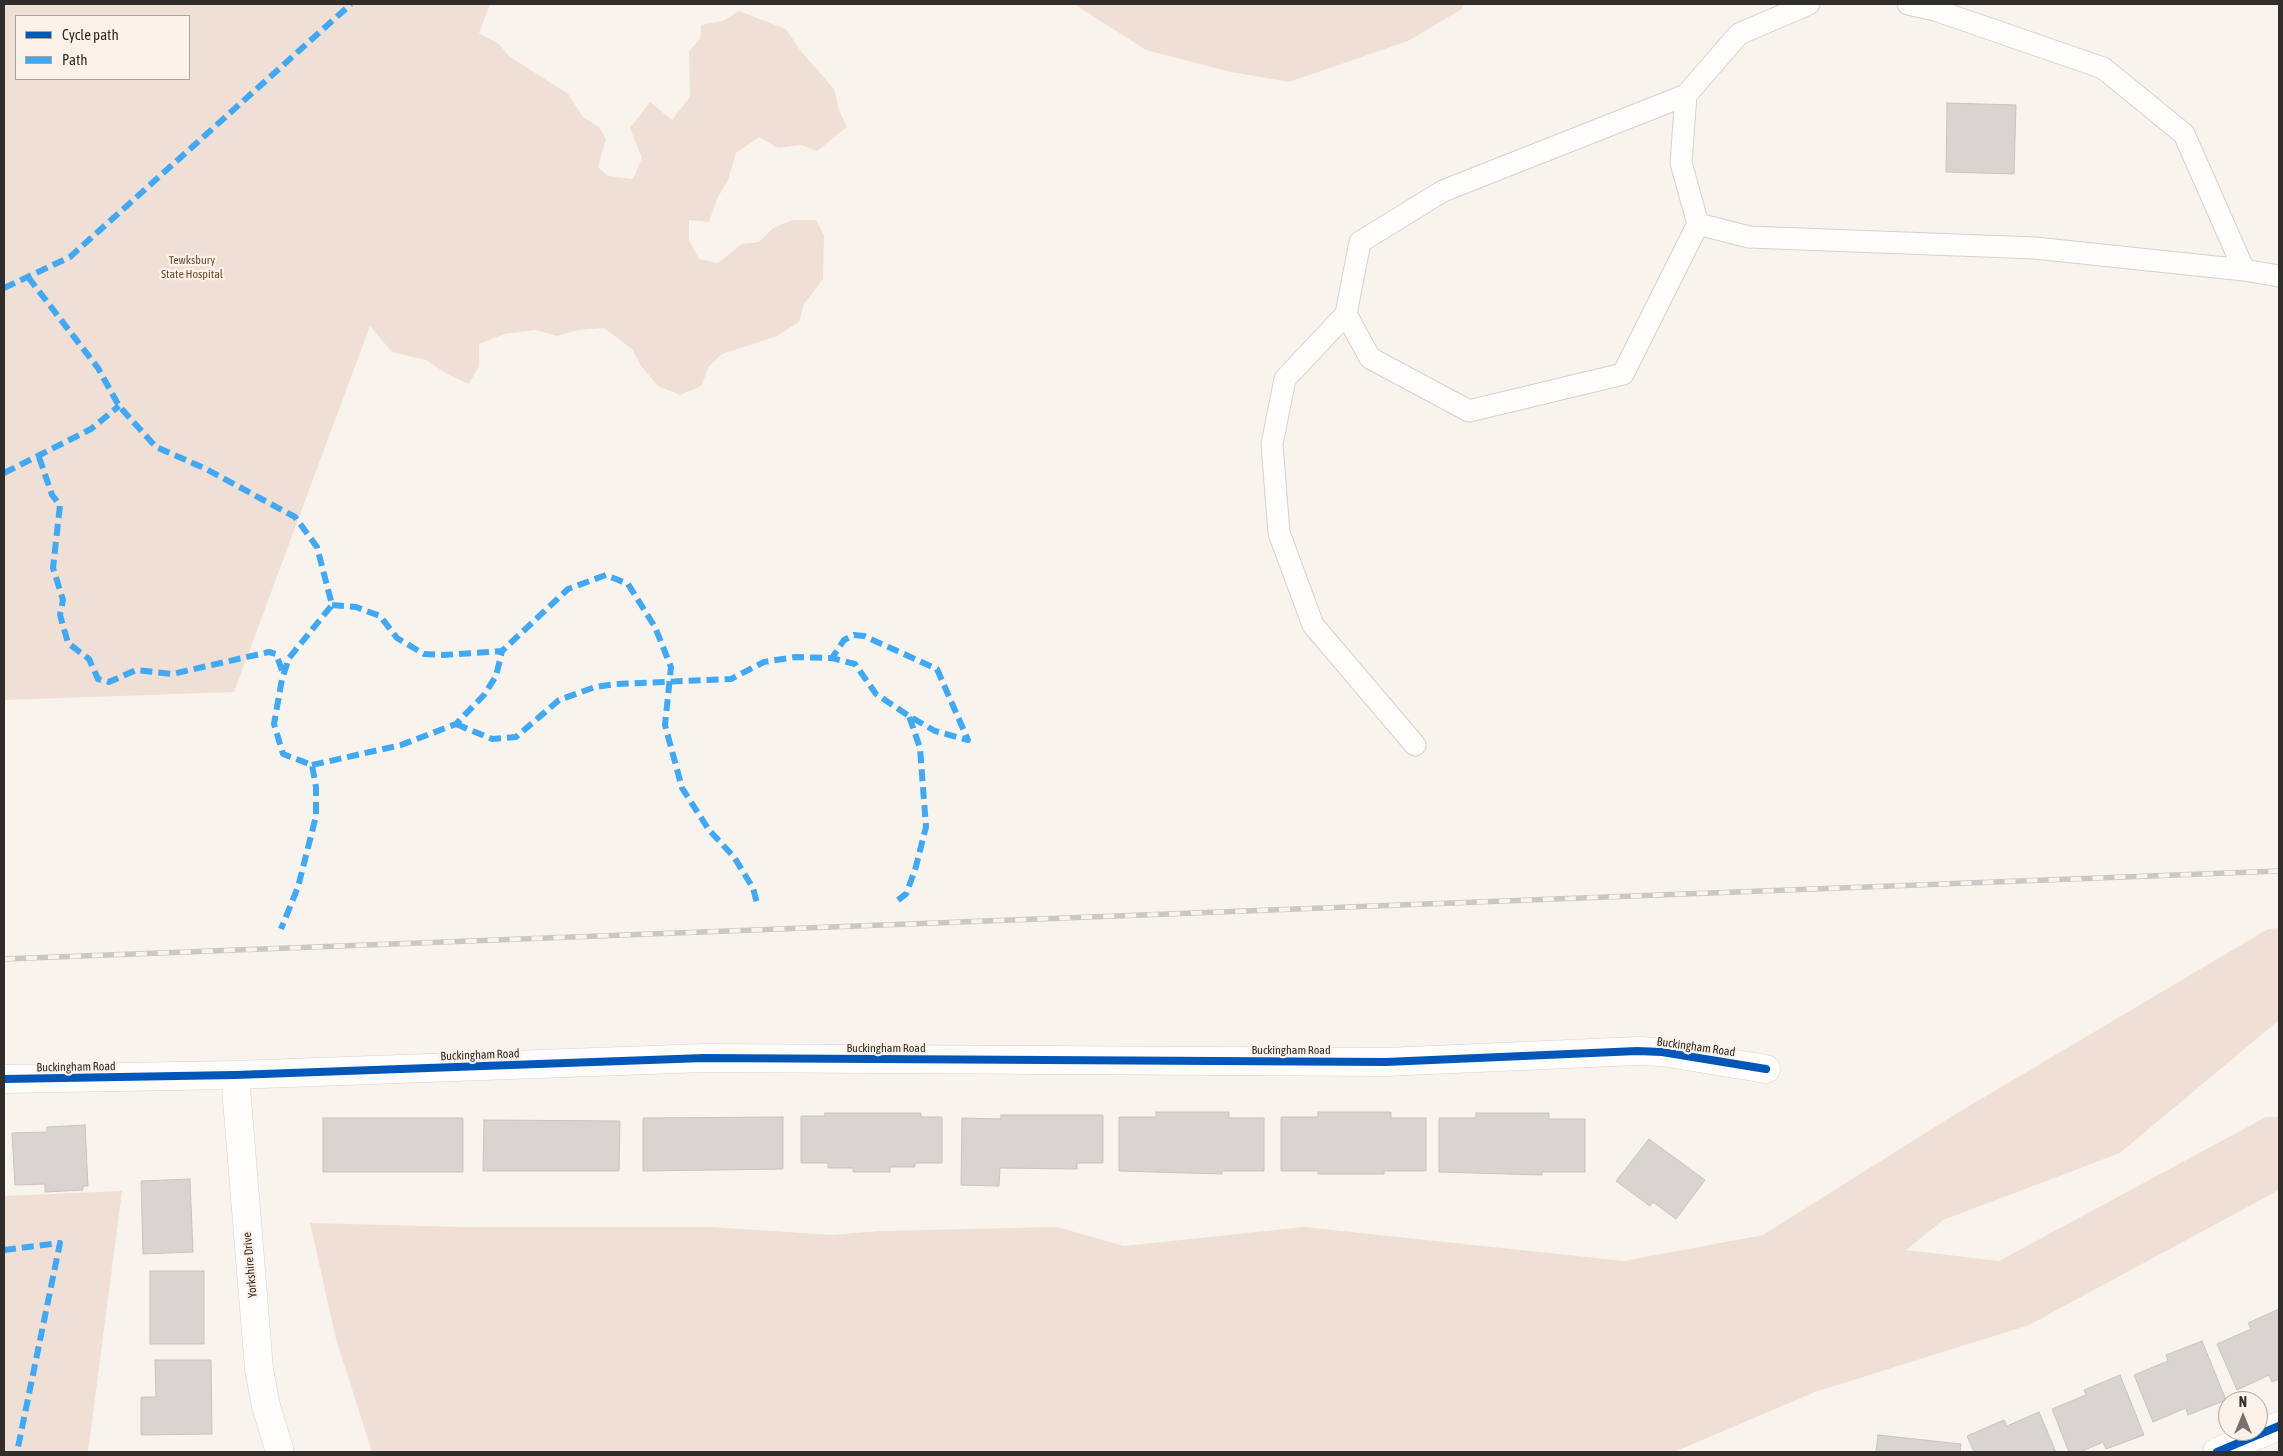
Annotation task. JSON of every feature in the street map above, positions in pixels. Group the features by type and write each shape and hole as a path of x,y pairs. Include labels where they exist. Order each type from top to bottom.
{"street":[{"name":"Buckingham Road","path":"4,1079 235,1075 704,1058 1386,1062 1637,1052 1662,1052 1766,1069"},
{"name":"Yorkshire Drive","path":"235,1075 259,1370 266,1406 280,1452"},
{"path":"2217,1452 2279,1426"}],"lane":[{"path":"1414,745 1314,625 1278,533 1272,444 1285,379 1346,314 1360,242 1443,191 1686,95 1739,34 1809,4"},
{"path":"1908,4 1935,10 2103,68 2184,134 2244,270"},
{"path":"1346,314 1370,358 1469,411 1623,374 1698,224 1681,163 1686,95"},
{"path":"1698,224 1749,238 2035,248 2244,270 2279,276"}],"green space":[{"name":"Tewksbury State Hospital","path":"4,4 490,4 479,33 499,44 509,56 568,94 583,117 599,127 606,139 598,167 608,176 633,179 642,158 630,128 650,102 672,120 690,97 689,51 700,39 701,25 723,21 739,11 786,29 800,50 834,89 839,110 847,127 817,151 801,145 778,148 759,137 736,153 728,180 717,199 709,222 689,220 689,240 699,259 718,263 742,244 759,242 773,228 793,220 816,220 824,235 823,279 804,304 799,322 777,336 722,354 709,366 701,386 680,395 658,386 641,366 632,349 604,328 578,330 557,336 535,330 504,334 479,344 479,366 469,384 447,374 426,360 392,352 370,326 234,692 4,700"},
{"path":"1074,4 1464,4 1462,9 1408,41 1289,82 1231,72 1146,50"},
{"path":"2279,928 2279,1020 2120,1153 1943,1220 1906,1250 1999,1261 2266,1117 2279,1117 2279,1190 2029,1325 1815,1392 1674,1452 372,1452 336,1339 310,1223 463,1227 711,1227 831,1235 880,1231 1057,1227 1124,1246 1304,1227 1624,1261 1763,1235 1954,1115 2268,929"},
{"path":"122,1191 88,1452 4,1452 4,1196"}],"building":[{"path":"1947,103 2016,105 2014,174 1946,172"},
{"path":"1156,1112 1229,1112 1229,1118 1264,1118 1264,1171 1222,1171 1222,1174 1119,1171 1119,1117 1156,1117"},
{"path":"1318,1112 1391,1112 1391,1118 1426,1118 1426,1171 1384,1171 1384,1174 1318,1174 1318,1171 1281,1171 1281,1117 1318,1117"},
{"path":"825,1113 921,1113 921,1117 942,1117 942,1163 915,1163 915,1167 890,1167 890,1172 853,1172 853,1168 828,1168 828,1163 801,1163 801,1116 825,1116"},
{"path":"1476,1113 1549,1113 1549,1119 1585,1119 1585,1172 1542,1172 1542,1175 1439,1172 1439,1118 1476,1118"},
{"path":"1001,1115 1103,1115 1103,1163 1077,1163 1077,1169 1000,1168 999,1186 961,1185 962,1118 1001,1119"},
{"path":"783,1117 783,1169 643,1171 643,1118"},
{"path":"323,1118 463,1118 463,1172 323,1172"},
{"path":"484,1120 620,1121 619,1171 483,1171"},
{"path":"85,1125 88,1186 83,1186 83,1190 45,1192 45,1184 15,1185 12,1133 47,1132 47,1127"},
{"path":"1649,1139 1705,1180 1676,1219 1653,1202 1650,1206 1616,1181"},
{"path":"190,1179 193,1252 143,1254 141,1181"},
{"path":"150,1271 204,1271 204,1344 150,1344"},
{"path":"2279,1309 2279,1379 2272,1382 2269,1375 2237,1390 2217,1344 2251,1329 2248,1323"},
{"path":"2202,1341 2222,1391 2218,1391 2218,1403 2188,1415 2186,1408 2153,1422 2134,1375 2168,1361 2166,1355"},
{"path":"155,1360 211,1360 212,1434 141,1435 141,1397 156,1397"},
{"path":"2120,1375 2144,1435 2106,1449 2103,1442 2080,1452 2069,1452 2052,1409 2086,1395 2084,1390"},
{"path":"2039,1412 2056,1452 1974,1452 1967,1436 2004,1420 2007,1426"},
{"path":"1878,1435 1961,1444 1960,1452 1876,1452"}],"railway":[{"path":"4,959 2279,871"}],"marked path":[{"path":"4,288 70,257 351,4"},
{"path":"28,277 98,368 119,406 156,447 206,469 295,517 317,547 332,605 289,658 282,679 274,724 283,754 312,765 316,787 316,816 298,887 281,929"},
{"path":"4,473 91,429 119,406"},
{"path":"39,457 52,495 60,505 53,568 63,600 60,615 68,643 89,659 98,679 109,682 136,670 172,674 269,652 276,654 283,673"},
{"path":"332,605 356,607 380,616 397,638 424,654 444,655 502,651 568,589 606,575 628,584 655,627 671,667 665,725 682,788 709,830 734,857 753,888 758,907"},
{"path":"456,724 492,739 516,737 559,700 595,687 616,684 731,679 764,662 795,657 832,658 855,664 876,694 909,716 935,731 968,740 937,669 864,636 854,635 844,640 832,658"},
{"path":"312,765 401,745 456,724 484,695 496,676 502,651"},
{"path":"898,900 906,894 915,870 926,827 920,748 909,716"},
{"path":"4,1250 60,1243 17,1452"}],"cycle path":[{"path":"4,1079 235,1075 704,1058 1386,1062 1637,1051 1662,1052 1766,1069"},
{"path":"2217,1452 2279,1426"}]}
